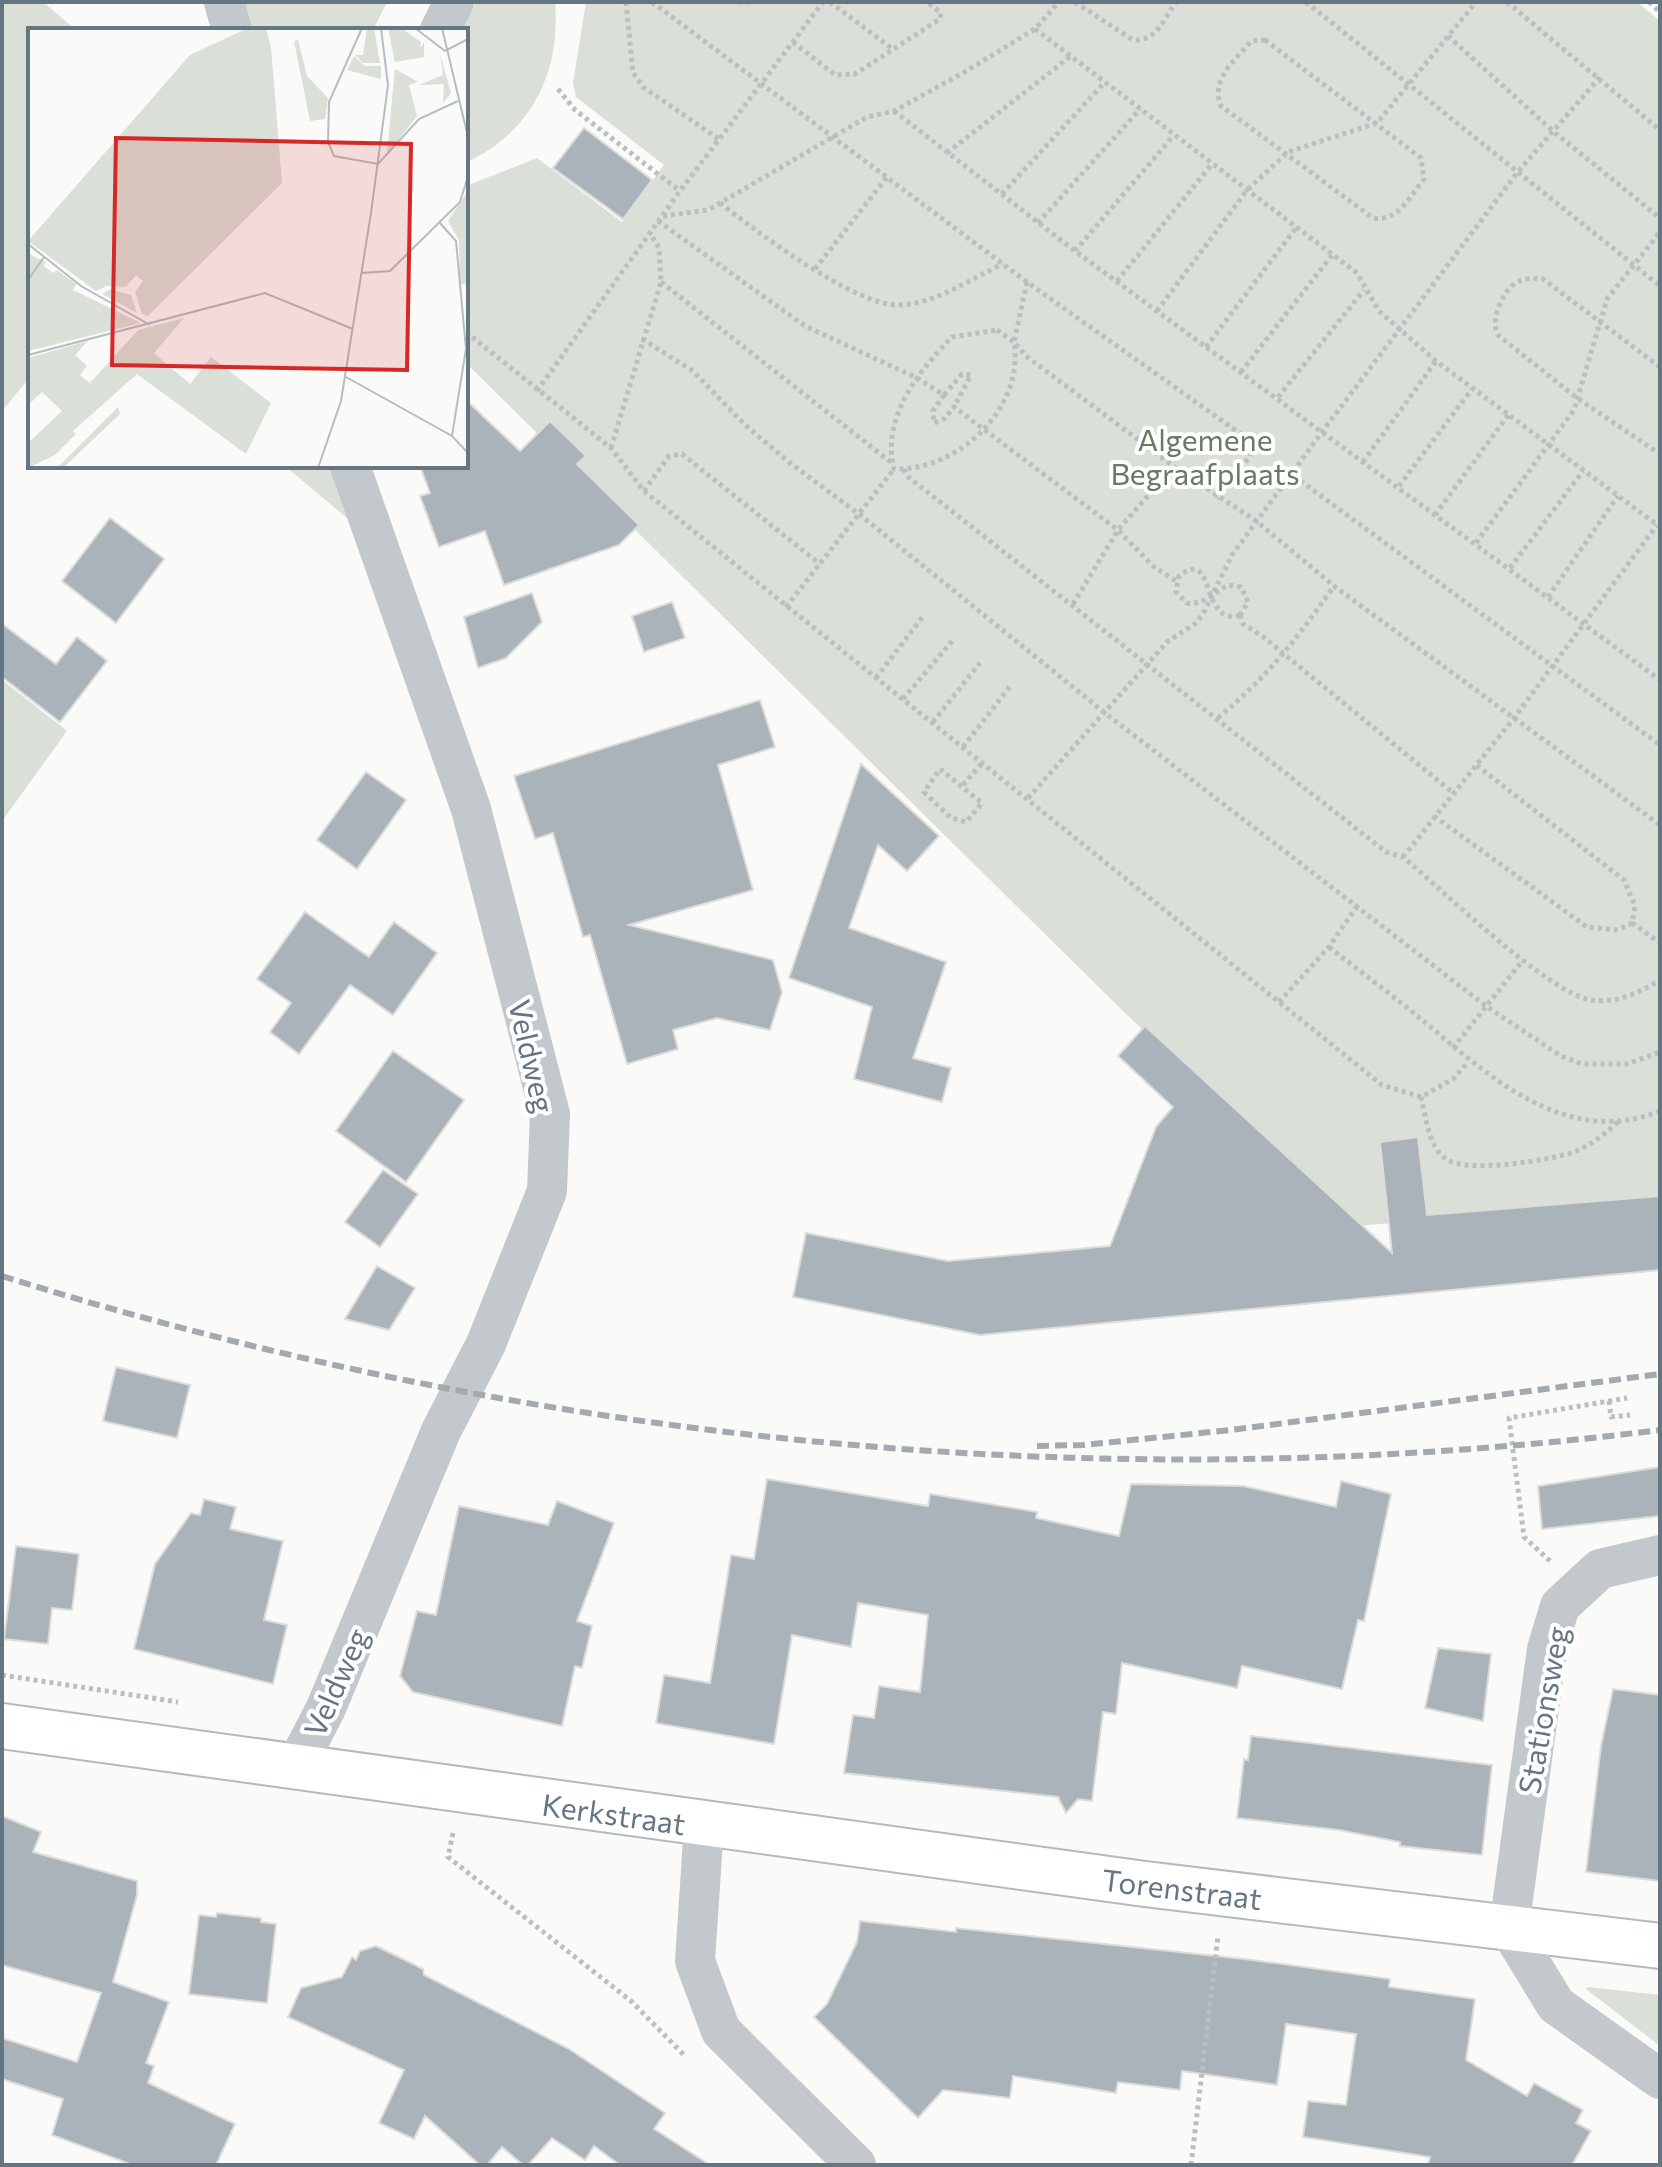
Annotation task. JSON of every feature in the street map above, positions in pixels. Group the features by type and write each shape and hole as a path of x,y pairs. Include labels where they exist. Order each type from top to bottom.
{"main road":[{"name":"Kerkstraat","path":"2,1726 297,1764 460,1792 704,1825"},
{"name":"Torenstraat","path":"704,1825 1660,1946"}],"street":[{"path":"224,2 231,28"},
{"path":"441,28 454,2"},
{"name":"Veldweg","path":"297,1764 326,1708 441,1431 486,1344 547,1191 550,1114 471,809 351,468"},
{"name":"Stationsweg","path":"1509,1928 1547,1649 1560,1606 1600,1569 1660,1555"},
{"name":"Kerkstraat","path":"704,1825 695,1961 721,2031 856,2165"},
{"path":"1509,1928 1556,2005 1660,2079"}],"path":[{"path":"626,2 633,73 643,87 720,140"},
{"path":"652,2 1027,282 1245,437 1251,448 1250,456 1217,498"},
{"path":"737,2 750,2"},
{"path":"537,391 680,191 823,2"},
{"path":"830,2 894,50"},
{"path":"793,42 835,75 855,74 940,19 941,13 927,2"},
{"path":"660,219 708,210 832,135 867,117 894,111 1035,29 1059,2"},
{"path":"1075,2 1133,40 1142,41 1151,38 1176,2"},
{"path":"1306,2 1660,286"},
{"path":"1157,311 1247,190 1288,152 1377,123 1407,82 1476,2"},
{"path":"1507,2 1660,130"},
{"path":"1649,2 1660,12"},
{"path":"1035,29 1357,273 1364,290 1379,311 1436,361 1658,526 1582,623 1514,718 1403,857"},
{"path":"1448,36 1554,132 1660,218"},
{"path":"1265,40 1421,158 1424,179 1389,218 1373,218 1288,152 1229,113 1217,95 1220,79 1251,41 1265,40"},
{"path":"947,153 1071,56"},
{"path":"1028,798 1167,642 1196,623 1212,597 1221,573 1255,520 1293,475 1517,173 1600,77"},
{"path":"1002,194 1105,82"},
{"path":"558,89 575,110 680,191"},
{"path":"1038,223 1140,109"},
{"path":"894,111 1075,251 1660,680"},
{"path":"1075,251 1174,135"},
{"path":"1117,281 1212,164"},
{"path":"814,270 887,177"},
{"path":"720,203 814,270 880,301 898,306 919,302 1003,264"},
{"path":"660,219 805,326 917,378 944,395"},
{"path":"1206,347 1296,228"},
{"path":"1476,543 1574,410 1607,299 1660,232"},
{"path":"611,448 661,282 659,248 650,233"},
{"path":"1241,372 1332,255"},
{"path":"1660,367 1556,287 1534,279 1515,284 1494,316 1493,326 1498,335 1577,398 1660,454"},
{"path":"661,282 893,466 904,469 932,465 954,454 983,432 999,408 1017,362 1014,342 1027,282"},
{"path":"1278,397 1364,290"},
{"path":"786,607 893,466 893,424 917,378 952,337 997,330 1014,342 1026,356 1180,471 1255,520 1334,586 1660,825"},
{"path":"468,334 611,448 644,491 1382,1085 1421,1097 1453,1079 1468,1062"},
{"path":"642,339 693,371 745,425 1105,713 1486,1006 1561,1056 1602,1067 1627,1064 1660,1052"},
{"path":"1363,462 1436,361"},
{"path":"962,374 971,375 954,407 944,419 934,423 933,411 944,395 962,374"},
{"path":"1399,486 1472,389"},
{"path":"954,407 983,432 1118,530 1154,567 1176,581"},
{"path":"1435,515 1509,414"},
{"path":"644,491 669,456 682,454 820,564"},
{"path":"904,469 907,476 1386,852 1403,857 1523,960 1566,990 1589,1000 1629,997 1660,980"},
{"path":"1073,604 1118,530 1146,498 1180,471"},
{"path":"1510,568 1583,471"},
{"path":"1293,475 1660,745"},
{"path":"1548,597 1618,496"},
{"path":"1176,581 1188,571 1199,572 1207,579 1217,611 1224,615 1240,615"},
{"path":"1176,581 1176,592 1182,601 1192,604 1212,597 1228,585 1241,587 1248,602 1240,615"},
{"path":"1218,718 1262,681 1334,586"},
{"path":"876,678 924,615"},
{"path":"1240,615 1243,624 1262,636 1283,657 1452,792"},
{"path":"903,699 953,640"},
{"path":"932,722 980,663"},
{"path":"963,747 1011,685"},
{"path":"963,785 983,762"},
{"path":"1475,764 1624,880 1635,906 1632,923"},
{"path":"940,769 963,785 982,803 966,822 951,818 924,789 940,769"},
{"path":"1434,816 1587,927 1618,930 1632,923"},
{"path":"1279,1002 1329,947 1357,906"},
{"path":"1632,923 1660,943"},
{"path":"1329,947 1468,1062 1524,1100 1560,1115 1621,1120 1660,1111"},
{"path":"1453,1048 1523,960"},
{"path":"1421,1097 1430,1135 1446,1159 1459,1164 1517,1163 1575,1151 1621,1120"},
{"path":"1560,1571 1524,1537 1509,1418 1627,1398"},
{"path":"1609,1401 1611,1417 1630,1415"},
{"path":"460,1792 448,1857 631,2001 696,2067"},
{"path":"1191,2165 1223,1893"}],"green space":[{"path":"2,2 43,2 74,28 28,28 28,379 2,411"},
{"path":"242,2 387,2 374,28 248,28"},
{"path":"476,2 555,2 553,52 538,97 509,134 468,161 468,28 462,28"},
{"name":"Algemene Begraafplaats","path":"586,2 1637,2 1660,21 1660,1203 1354,1226 1125,1013 468,365 468,185 537,158 622,222 664,165 576,97 573,83"},
{"path":"287,468 336,468 354,524"},
{"path":"2,680 67,731 2,821"},
{"path":"1586,1989 1660,1995 1660,2046"}],"building":[{"path":"584,128 652,180 623,219 553,168"},
{"path":"468,402 520,451 550,421 586,456 577,464 639,525 619,545 504,585 485,531 439,547 420,496 430,493 421,468 468,468"},
{"path":"110,518 164,559 116,623 62,581"},
{"path":"532,593 542,622 506,658 478,668 464,617"},
{"path":"672,602 685,638 644,652 632,616"},
{"path":"2,624 56,664 77,637 107,661 60,722 2,677"},
{"path":"760,700 775,747 718,765 753,890 629,925 773,960 782,992 770,1030 717,1018 673,1030 678,1049 627,1064 590,935 583,937 553,833 535,839 514,776"},
{"path":"861,764 939,836 907,871 878,845 849,928 946,962 913,1058 951,1068 942,1102 854,1079 872,1007 789,978"},
{"path":"366,772 406,800 357,869 317,840"},
{"path":"305,912 369,957 394,922 437,953 393,1015 350,985 299,1054 270,1032 291,1003 257,979"},
{"path":"1145,1026 1392,1253 1380,1142 1418,1137 1427,1215 1660,1196 1660,1270 980,1335 793,1297 806,1233 948,1261 1110,1246 1156,1127 1173,1107 1118,1056"},
{"path":"393,1051 464,1100 406,1182 336,1131"},
{"path":"383,1170 418,1194 380,1247 345,1222"},
{"path":"377,1266 415,1288 389,1330 345,1319"},
{"path":"116,1367 190,1385 177,1438 103,1421"},
{"path":"1660,1467 1660,1516 1542,1529 1538,1486"},
{"path":"767,1479 928,1506 930,1494 1037,1512 1036,1518 1119,1536 1131,1484 1243,1486 1336,1507 1341,1481 1391,1494 1364,1621 1358,1620 1342,1689 1242,1666 1237,1688 1122,1663 1116,1714 1103,1712 1092,1801 1078,1799 1066,1813 1058,1797 844,1773 853,1715 874,1718 879,1686 920,1692 928,1615 858,1603 851,1647 792,1635 774,1744 656,1723 664,1675 710,1683 731,1555 754,1559"},
{"path":"204,1499 236,1507 230,1529 283,1541 264,1620 287,1625 273,1684 134,1649 155,1564 191,1513 200,1515"},
{"path":"557,1501 614,1523 577,1621 592,1626 582,1668 575,1666 562,1726 413,1692 400,1676 417,1611 436,1615 459,1506 548,1525"},
{"path":"16,1546 79,1554 72,1610 52,1608 48,1644 4,1639"},
{"path":"1438,1648 1491,1654 1483,1721 1425,1708"},
{"path":"1613,1689 1660,1695 1660,1881 1586,1872 1601,1746"},
{"path":"1251,1736 1492,1765 1482,1855 1400,1846 1400,1842 1339,1830 1237,1818 1244,1759 1248,1760"},
{"path":"2,1816 41,1832 33,1852 137,1881 137,1895 113,1982 169,2002 146,2063 154,2066 148,2083 235,2124 216,2165 133,2165 52,2135 63,2099 2,2079 2,2038 77,2062 101,1993 2,1965"},
{"path":"217,1913 261,1918 261,1922 276,1924 267,2003 189,1994 199,1915 216,1917"},
{"path":"860,1921 956,1932 956,1928 1253,1960 1390,1979 1389,1987 1475,1999 1466,2060 1527,2096 1534,2083 1583,2110 1576,2123 1591,2131 1572,2165 1428,2165 1430,2157 1303,2137 1308,2101 1346,2105 1356,2034 1286,2024 1277,2085 1182,2071 1180,2090 1118,2082 1116,2093 1013,2076 1010,2098 943,2090 918,2118 814,2017 827,2004 857,1942"},
{"path":"376,1946 423,1969 424,1975 569,2049 665,2113 654,2129 710,2165 620,2165 594,2146 585,2160 552,2138 528,2165 523,2165 502,2147 487,2165 480,2165 425,2116 414,2139 379,2123 404,2070 288,2017 301,1988 342,1977 352,1957 356,1960 360,1951"}],"railway":[{"path":"2,1276 204,1334 408,1381 615,1417 823,1442 1032,1456 1241,1459 1451,1450 1660,1430"},
{"path":"1037,1446 1083,1445 1231,1430 1660,1374"}]}
